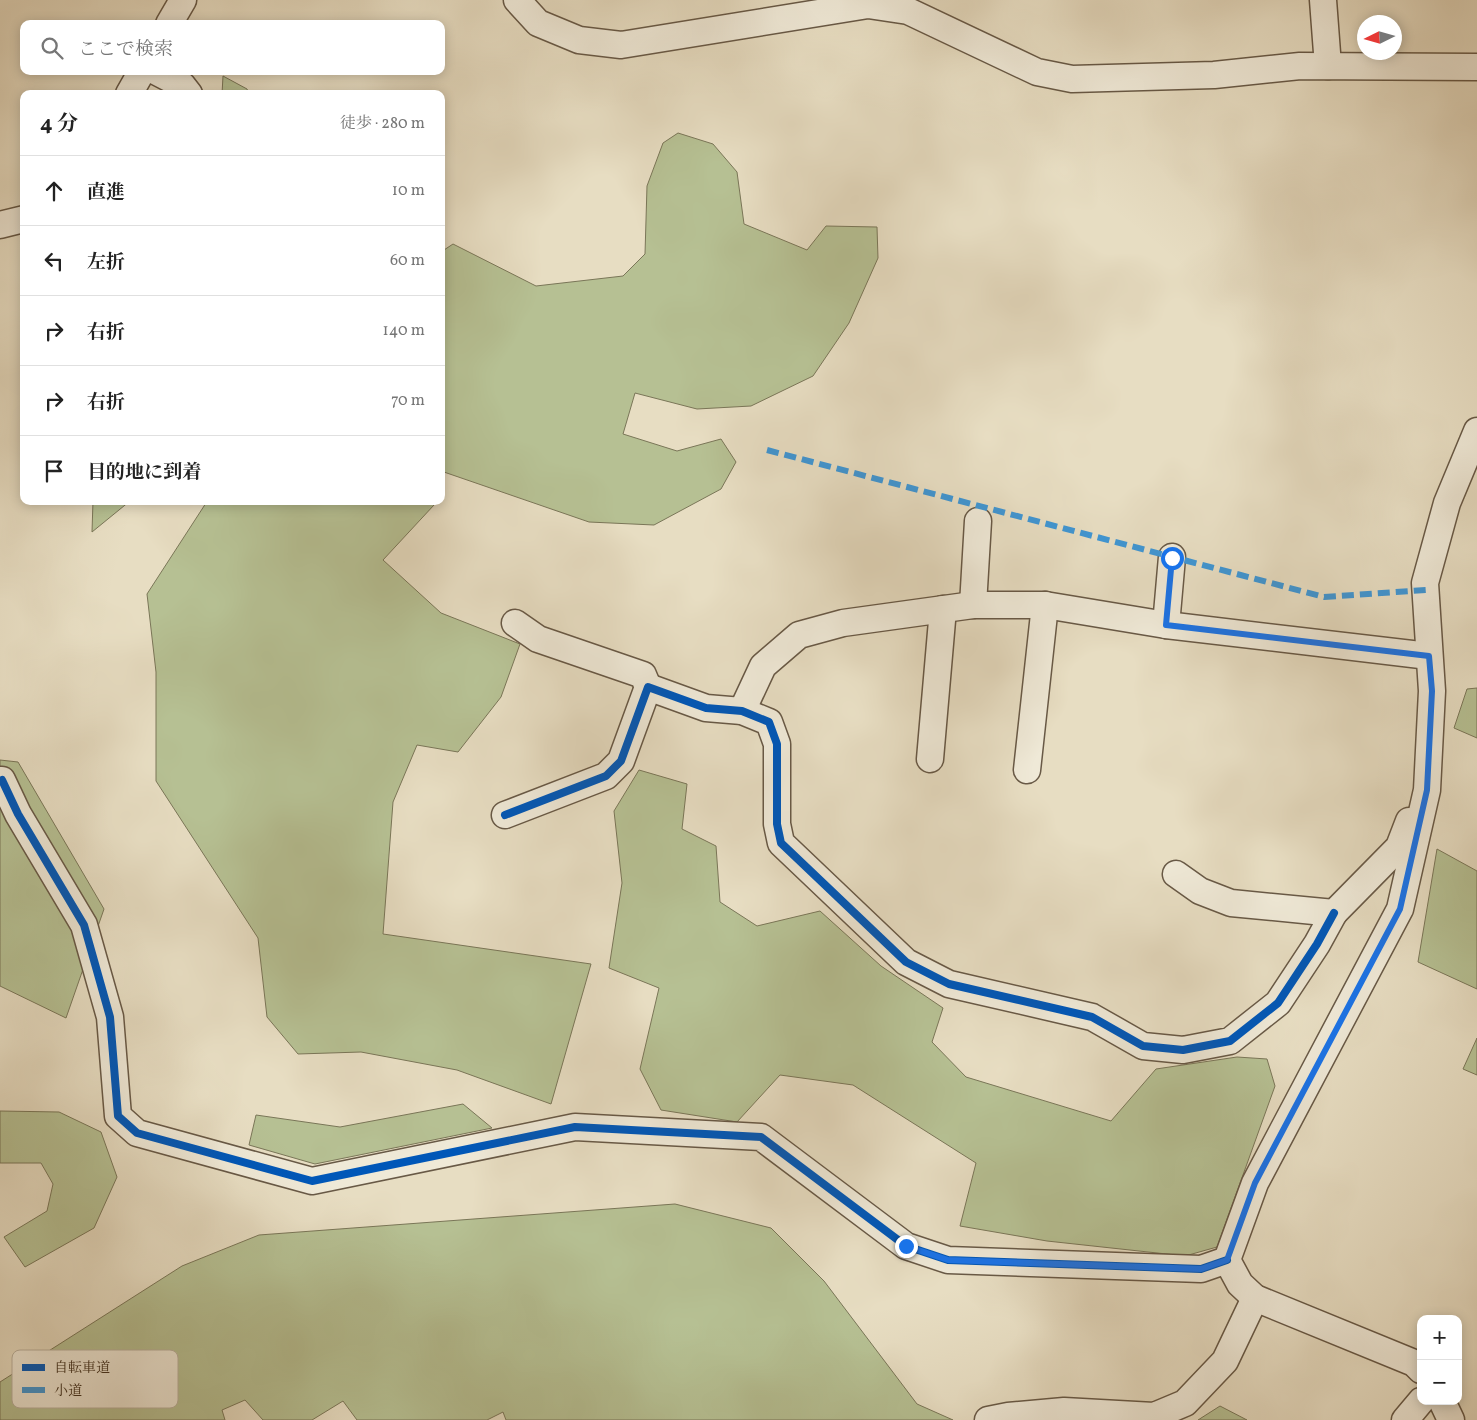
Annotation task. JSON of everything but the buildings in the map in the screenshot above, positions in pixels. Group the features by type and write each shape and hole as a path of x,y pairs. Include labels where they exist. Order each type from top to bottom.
{"street":[{"path":"171,20 183,0"},
{"path":"518,0 538,23 579,40 621,46 868,5 908,11 1036,72 1072,80 1214,75 1300,66 1477,67"},
{"path":"1323,0 1328,66"},
{"path":"131,90 140,75"},
{"path":"163,75 182,85 186,90"},
{"path":"0,225 20,220"},
{"path":"1417,1366 1414,1363 1255,1298 1240,1284 1227,1260 1255,1183 1400,909 1427,790 1432,691 1425,583 1447,503 1477,431"},
{"path":"973,605 978,521"},
{"path":"1166,625 1172,558"},
{"path":"742,711 762,666 798,635 843,623 973,605 1045,605 1166,625 1429,656"},
{"path":"1028,770 1045,605"},
{"path":"930,760 943,609"},
{"path":"505,815 606,776 621,761 648,687 643,675 538,639 515,623"},
{"path":"648,687 706,708 742,711 768,722 777,744 777,824 781,843 906,962 949,984 1092,1017 1144,1046 1183,1050 1230,1041 1278,1003 1317,944 1334,913 1399,847 1412,812 1427,790"},
{"path":"2,780 18,814 84,925 110,1017 118,1116 137,1132 312,1181 575,1127 761,1137 906,1246 948,1260 1201,1269 1227,1260"},
{"path":"1176,874 1200,891 1231,903 1334,913"},
{"path":"988,1420 1008,1416 1064,1411 1154,1416 1185,1403 1225,1361 1255,1298"},
{"path":"1406,1420 1418,1405"},
{"path":"1423,1405 1429,1420"},
{"path":"1444,1405 1451,1420"}],"green space":[{"path":"223,76 247,90 222,90"},
{"path":"678,133 713,144 737,172 744,224 807,250 826,226 877,227 878,258 849,323 813,376 751,406 697,409 635,393 623,434 677,451 721,439 736,462 721,489 654,525 589,522 445,472 445,249 453,244 536,286 623,276 645,254 647,186 663,143"},
{"path":"93,505 125,505 92,532"},
{"path":"205,505 434,505 383,560 441,613 520,644 501,697 458,752 417,745 393,802 383,934 591,964 551,1104 457,1070 361,1052 298,1054 267,1017 258,938 156,781 156,672 147,594"},
{"path":"1477,688 1477,738 1454,728 1467,689"},
{"path":"0,760 18,762 104,909 66,1018 0,986"},
{"path":"639,770 687,784 682,829 716,846 720,902 757,926 820,911 881,966 943,1008 932,1042 966,1077 1111,1121 1156,1069 1237,1057 1267,1059 1275,1086 1217,1247 1185,1256 1047,1241 960,1226 976,1163 853,1085 780,1075 737,1122 661,1110 640,1069 659,988 609,968 622,883 614,811"},
{"path":"1437,849 1477,871 1477,989 1418,962"},
{"path":"1477,1038 1477,1075 1463,1069"},
{"path":"463,1104 492,1128 315,1164 249,1145 256,1115 340,1127"},
{"path":"0,1111 59,1112 101,1132 117,1177 94,1228 25,1267 4,1237 47,1211 53,1184 41,1163 0,1163"},
{"path":"675,1204 771,1228 824,1281 917,1404 953,1420 506,1420 503,1412 487,1420 357,1420 343,1401 312,1420 263,1420 245,1400 222,1410 225,1420 0,1420 0,1382 12,1374 12,1408 178,1408 178,1350 50,1350 182,1266 259,1235"},
{"path":"1220,1406 1247,1420 1198,1420"}],"marked path":[{"path":"767,450 1324,597 1426,590"}],"cycle path":[{"path":"505,815 606,776 621,761 648,687 706,708 742,711 769,722 777,744 777,824 781,843 906,962 949,984 1092,1017 1143,1046 1183,1050 1230,1041 1278,1003 1317,944 1334,913"},
{"path":"2,780 18,814 84,925 110,1017 118,1116 137,1133 312,1181 575,1127 761,1137 906,1246 948,1260 1201,1269 1227,1260"}],"route":[{"path":"906,1246 948,1260 1201,1269 1227,1260 1255,1183 1400,909 1427,790 1432,691 1429,656 1166,625 1172,558"}]}
